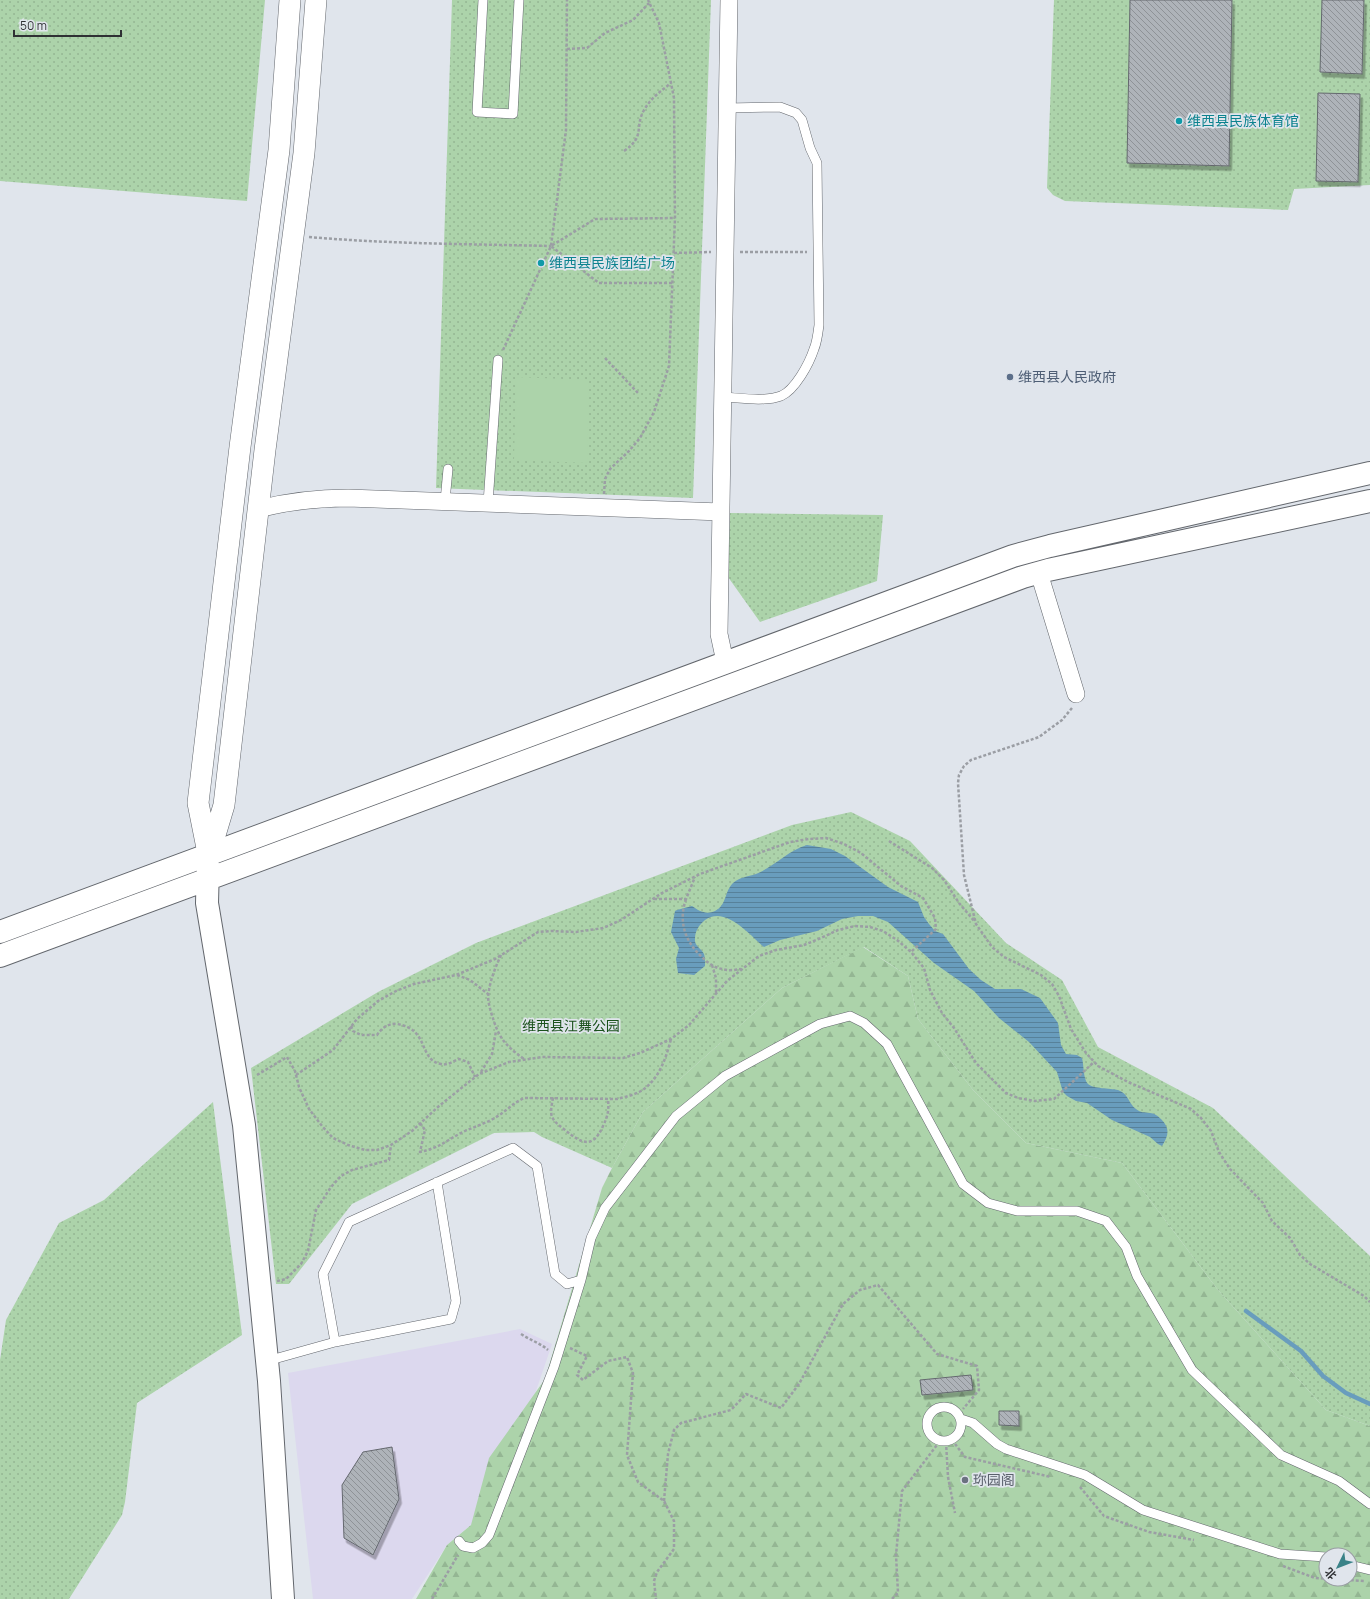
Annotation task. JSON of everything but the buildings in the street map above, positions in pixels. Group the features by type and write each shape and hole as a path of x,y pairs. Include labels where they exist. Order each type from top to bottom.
{"main road":[{"path":"0,932 1013,556 1370,473"},
{"path":"0,956 1022,577 1370,501"},
{"path":"208,855 207,903 244,1125 267,1361 283,1599"}],"street":[{"path":"208,855 198,803 240,447 279,150 290,0"},
{"path":"208,855 224,806 258,509 304,153 316,0"},
{"path":"725,662 719,634 729,0"},
{"path":"258,509 288,502 317,498 445,501 721,512"},
{"path":"1039,573 1076,694"}],"lane":[{"path":"483,0 477,112 513,114 519,0"},
{"path":"723,397 766,398 780,396 789,392 795,385 814,350 819,325 817,163 810,148 802,120 796,113 780,107 727,108"},
{"path":"488,503 498,360"},
{"path":"445,501 448,469"},
{"path":"461,1544 473,1548 478,1546 489,1535 557,1356 581,1280 591,1238 605,1208 676,1116 725,1076 820,1024 850,1016 864,1023 887,1044 963,1184 988,1203 1017,1211 1076,1211 1106,1221 1126,1247 1137,1276 1192,1370 1281,1456 1339,1481 1370,1504"},
{"path":"336,1342 323,1274 349,1222 513,1148 536,1166 555,1274 567,1284 581,1280"},
{"path":"267,1361 336,1342 451,1319 456,1301 437,1182"},
{"path":"960,1417 960,1432 952,1440 943,1442 934,1439 927,1429 927,1423 931,1412 936,1409 948,1408 960,1417 973,1423 989,1438 1006,1449 1085,1475 1143,1510 1280,1554 1318,1556"},
{"path":"1358,1567 1370,1570"}],"path":[{"path":"498,360 551,246 566,130 567,0"},
{"path":"567,48 587,48 605,33 633,20 648,2 659,23 674,98 675,218 669,366 654,412 640,438 610,469 605,479 604,507"},
{"path":"624,151 634,144 638,137 643,111 648,103 671,83"},
{"path":"293,235 345,240 551,246 595,219 675,218"},
{"path":"551,246 599,284 672,283"},
{"path":"674,254 698,252"},
{"path":"725,252 818,252"},
{"path":"605,358 638,393"},
{"path":"976,924 964,874 958,783 959,775 964,766 971,760 1039,737 1062,720 1072,707 1076,694"},
{"path":"296,1075 333,1050 357,1019 378,1001 396,991 414,984 456,975 495,959 538,932 576,932 603,928 620,920 653,899 695,877 790,842 826,838 844,844 861,854 901,886 923,898 935,918 936,929 911,952"},
{"path":"889,841 932,868 944,880 959,903 992,946 1004,957 1041,975 1052,984 1059,996 1071,1028 1086,1053 1094,1062 1108,1072 1128,1082 1191,1109 1201,1118 1211,1131 1219,1152 1230,1169 1263,1203 1272,1221 1290,1238 1300,1255 1310,1264 1364,1296 1370,1302"},
{"path":"695,877 686,899 682,916 685,934 693,948 712,965 721,969 741,969"},
{"path":"653,899 686,899"},
{"path":"479,1074 498,1066 524,1059 542,1057 623,1058 640,1053 671,1039 689,1025 727,981 759,956 776,950 804,944 838,930 855,926 883,932 897,940 911,952 924,968 930,990 942,1013 954,1028 976,1063 1006,1093 1018,1098 1035,1100 1054,1099 1094,1062"},
{"path":"501,955 495,969 488,994 489,1006 496,1031 510,1048 524,1059"},
{"path":"712,965 716,978 716,993"},
{"path":"456,975 470,980 488,994"},
{"path":"351,1026 353,1031 361,1034 377,1035 380,1030 392,1023 404,1025 414,1030 421,1038 425,1050 436,1062 446,1064 459,1059 468,1062 476,1077"},
{"path":"257,1075 287,1057 296,1075 299,1087 309,1109 322,1126 334,1138 348,1145 365,1150 377,1150 391,1145 412,1131 484,1069 492,1054 496,1031"},
{"path":"420,1123 425,1130 420,1152 434,1149 459,1134 493,1119 524,1098 617,1099 630,1096 642,1091 652,1082 660,1071 671,1039"},
{"path":"553,1098 551,1112 555,1122 581,1142 596,1139 599,1135 609,1110 608,1099"},
{"path":"260,1284 286,1279 302,1264 308,1251 316,1210 331,1187 341,1176 352,1170 389,1160 391,1145"},
{"path":"664,1501 668,1454 674,1430 681,1423 731,1410 746,1394 781,1408 799,1384 843,1304 860,1290 866,1288 878,1285 937,1354 976,1366 980,1390 960,1417"},
{"path":"521,1334 532,1341 538,1342 557,1356"},
{"path":"560,1344 587,1356 578,1375 583,1380 608,1361 627,1357 633,1373 627,1455 638,1482 664,1501 674,1521 674,1549 657,1572 654,1581 656,1599"},
{"path":"943,1442 955,1513"},
{"path":"892,1599 898,1593 896,1555 902,1492 943,1442"},
{"path":"432,1599 461,1544"}],"shaded area":[{"path":"520,1329 552,1344 498,1502 447,1545 412,1599 313,1599 288,1373"}],"green space":[{"path":"0,0 265,0 247,201 0,181"},
{"path":"452,0 711,0 693,498 436,488"},
{"path":"1054,0 1370,0 1370,185 1294,189 1288,210 1065,201 1053,195 1047,188"},
{"path":"516,377 589,380 587,463 514,460"},
{"path":"730,513 883,515 877,581 760,622 728,577"},
{"name":"维西县江舞公园","path":"851,812 910,841 1006,943 1062,980 1098,1047 1213,1108 1370,1256 1370,1426 1326,1410 1218,1290 1122,1163 1026,1143 973,1090 918,1019 908,976 864,947 782,988 643,1112 612,1168 534,1132 494,1133 352,1204 289,1284 276,1284 251,1068 378,992 476,943 792,825"},
{"path":"863,947 908,976 918,1019 973,1090 1026,1143 1122,1163 1218,1290 1326,1410 1370,1426 1370,1599 416,1599 447,1545 471,1525 489,1458 545,1379 602,1188 643,1112 782,988"},
{"path":"213,1102 242,1335 137,1403 125,1502 122,1515 69,1599 0,1599 0,1360 6,1320 59,1223 104,1200"}],"water":[{"path":"807,845 831,849 845,856 888,887 918,902 924,917 929,924 935,931 943,934 969,969 981,980 995,989 1021,989 1040,998 1058,1023 1061,1045 1066,1054 1077,1055 1082,1058 1086,1082 1090,1086 1098,1088 1118,1090 1126,1096 1133,1107 1159,1117 1166,1125 1168,1132 1162,1146 1150,1137 1112,1120 1087,1103 1076,1101 1067,1096 1063,1092 1057,1072 1029,1042 999,1018 974,991 934,963 888,922 873,916 858,916 842,919 817,931 780,940 764,947 737,923 721,916 713,916 701,924 695,936 696,943 704,954 705,966 694,975 678,973 676,959 679,948 671,932 675,911 692,906 703,912 709,913 715,911 724,902 728,890 733,883 741,878 763,871 793,851"}],"waterway":[{"path":"1246,1311 1301,1351 1323,1376 1346,1393 1370,1404"}],"place":[{"name":"维西县民族体育馆","path":"1179,121"},
{"name":"维西县民族团结广场","path":"541,263"},
{"name":"维西县人民政府","path":"1010,377"},
{"name":"珎园阁","path":"965,1480"}]}
